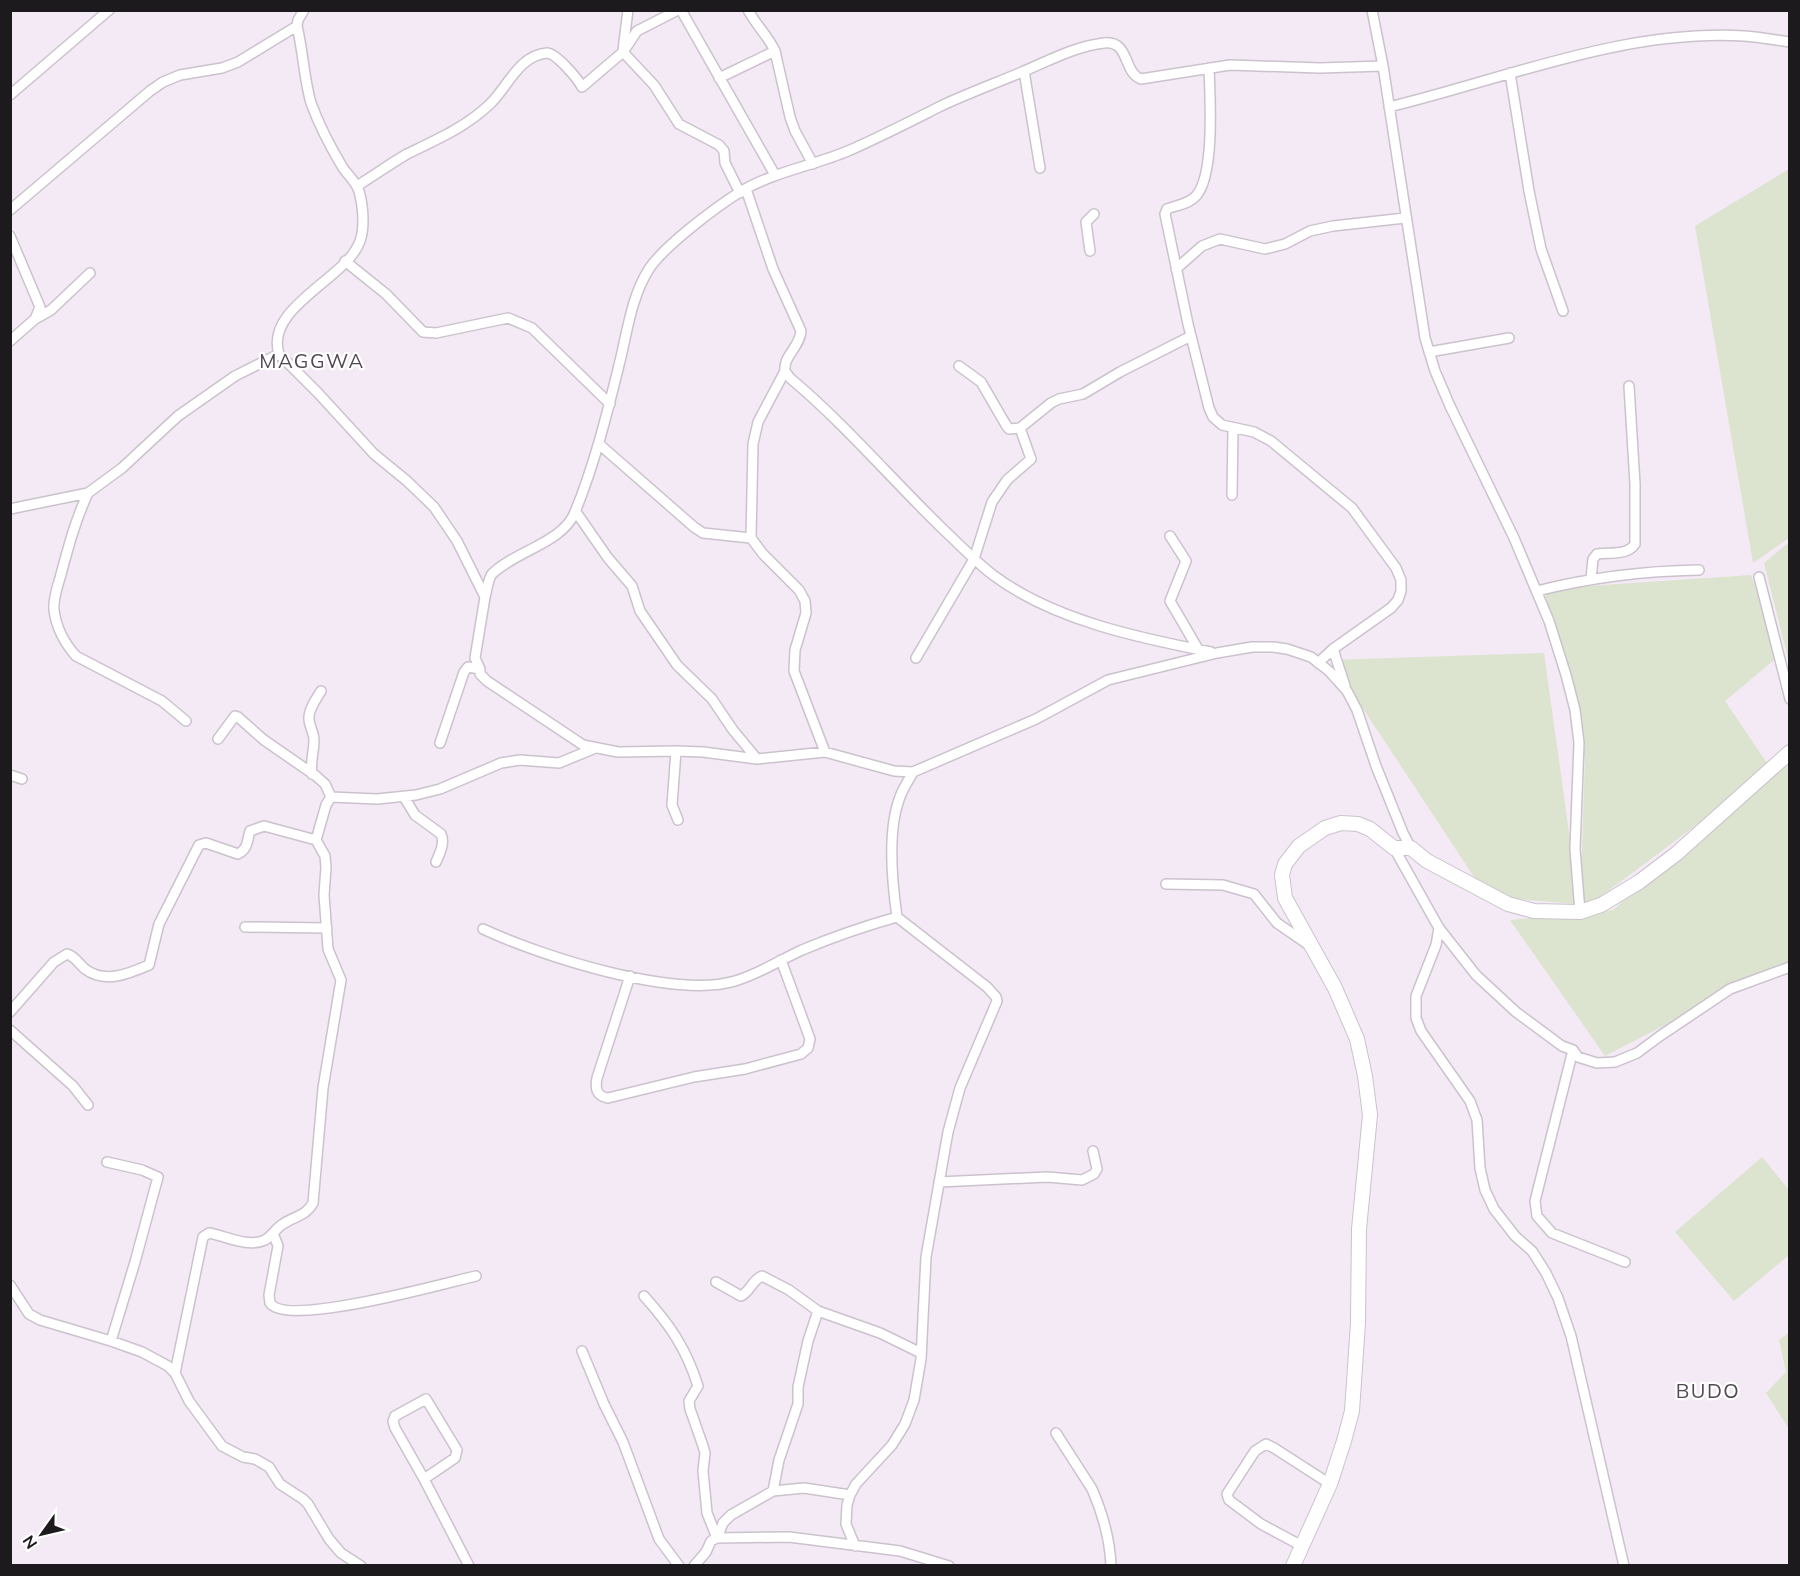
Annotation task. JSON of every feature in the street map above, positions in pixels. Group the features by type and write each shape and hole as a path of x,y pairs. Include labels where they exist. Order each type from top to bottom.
{"street":[{"path":"10,95 109,10"},
{"path":"304,10 297,26 310,100 344,169 357,186 361,206 362,235 358,247 287,318 276,344 279,354 374,454 434,507 457,542 485,597"},
{"path":"622,52 628,10"},
{"path":"748,10 775,51 790,117 813,164"},
{"path":"1372,10 1429,352 1435,372 1509,527 1550,621 1575,710 1579,743 1575,849 1580,912"},
{"path":"357,186 405,156 455,130 475,116 490,104 519,67 537,56 553,54 582,87 622,52 637,32 683,12 775,176"},
{"path":"10,210 163,82 180,75 230,66 297,26"},
{"path":"1389,107 1444,94 1510,73 1639,43 1714,35 1746,36 1790,42"},
{"path":"1347,691 1329,671 1311,657 1287,649 1252,647 1217,653 1108,680 1036,719 913,772 894,771 825,752 757,759 703,752 618,752 592,748 570,738 487,681 480,674 475,658 490,576 566,528 576,512 610,404 631,315 649,270 658,257 671,246 743,191 775,176 813,164 878,138 945,104 1024,71 1106,42 1122,49 1133,75 1141,79 1230,65 1320,68 1383,66"},
{"path":"719,78 775,51"},
{"path":"622,52 654,85 679,124 719,145 724,151 724,163 743,191 773,269 801,332 799,342 786,359 785,371 758,422 753,444 751,538 763,554 799,590 805,601 806,613 795,650 795,671 825,752"},
{"path":"1209,68 1211,114 1209,147 1201,189 1191,201 1170,207 1165,214 1202,386 1213,417 1222,425 1254,432 1270,441 1337,493 1352,507 1396,568 1401,580 1398,600 1391,608 1333,649 1318,663"},
{"path":"1024,71 1040,168"},
{"path":"1510,73 1537,231 1548,274 1563,311"},
{"path":"1090,251 1086,222 1094,214"},
{"path":"1176,269 1202,246 1220,239 1265,249 1286,244 1310,231 1333,226 1406,218"},
{"path":"10,236 39,302 39,311 35,319"},
{"path":"345,261 378,287 423,332 436,333 508,318 532,328 610,404"},
{"path":"10,341 35,319 51,310 90,273"},
{"path":"959,366 981,382 1009,429 1020,428 1051,403 1083,394 1120,372 1191,336"},
{"path":"1429,352 1509,338"},
{"path":"10,509 88,493 131,460 178,416 235,376 279,354"},
{"path":"785,371 843,426 900,487 974,559 995,576 1021,592 1066,614 1151,640 1217,653"},
{"path":"1591,578 1593,559 1597,554 1630,551 1635,544 1637,517 1629,387"},
{"path":"916,658 974,559 992,502 1007,480 1031,459 1020,428"},
{"path":"1232,495 1233,428"},
{"path":"598,444 703,533 751,538"},
{"path":"88,493 76,520 55,598 55,616 62,637 76,656 162,701 186,721"},
{"path":"576,512 608,558 632,586 640,610 677,665 712,699 733,730 757,759"},
{"path":"1170,536 1186,561 1170,601 1198,649"},
{"path":"1537,591 1591,578 1648,571 1699,570"},
{"path":"1759,577 1790,699"},
{"path":"1333,649 1376,766 1411,848 1427,861 1508,904 1534,910 1580,912 1601,905 1639,882 1676,854 1790,752"},
{"path":"440,743 464,672 468,667 480,669"},
{"path":"312,774 314,742 313,730 308,719 321,691"},
{"path":"218,739 235,716 238,717 264,740 325,784 331,797"},
{"path":"331,797 354,799 405,797 440,789 510,761 559,763 592,748"},
{"path":"676,752 672,805 678,820"},
{"path":"855,1546 846,1524 850,1495 856,1484 892,1444 905,1424 914,1400 921,1353 926,1257 953,1110 997,1002 996,997 987,987 897,917 893,881 895,822 900,797 913,772"},
{"path":"10,775 22,780"},
{"path":"175,1373 203,1237 209,1233 241,1241 264,1240 283,1224 303,1215 313,1203 323,1088 341,988 340,976 328,950 324,894 325,856 316,840 326,805 331,797"},
{"path":"405,797 415,815 441,834 443,838 436,862"},
{"path":"1293,1566 1330,1484 1352,1411 1358,1323 1359,1229 1370,1115 1357,1039 1335,988 1285,898 1282,875 1291,855 1311,836 1325,828 1341,823 1358,824 1370,829 1394,848 1439,928 1476,975 1516,1012 1562,1046 1573,1050 1578,1057 1597,1063 1615,1062 1637,1053 1730,989 1790,968"},
{"path":"10,1012 54,962 67,954 73,956 85,969 100,977 117,976 149,965 159,924 199,845 206,843 238,854 243,852 249,843 250,831 264,826 316,840"},
{"path":"1394,848 1411,848"},
{"path":"1166,884 1222,885 1254,894 1277,923 1311,947"},
{"path":"483,929 535,951 630,976 663,982 713,984 735,981 825,940 897,917"},
{"path":"245,927 327,928"},
{"path":"1439,928 1436,945 1416,996 1416,1018 1421,1031 1470,1101 1477,1120 1480,1168 1485,1190 1494,1209 1515,1236 1532,1251 1558,1298 1571,1336 1624,1566"},
{"path":"630,976 597,1078 595,1087 602,1097 608,1098 694,1077 745,1069 801,1054 808,1048 810,1039 782,960"},
{"path":"10,1030 73,1086 88,1105"},
{"path":"1573,1050 1535,1201 1537,1216 1551,1233 1625,1262"},
{"path":"939,1182 1047,1177 1082,1180 1094,1174 1097,1169 1093,1151"},
{"path":"107,1162 142,1170 158,1177 111,1341"},
{"path":"273,1233 278,1246 269,1295 270,1303 276,1308 302,1312 326,1310 362,1304 476,1276"},
{"path":"716,1282 741,1296 747,1293 758,1277 762,1276 789,1290 818,1311 880,1333 921,1353"},
{"path":"10,1285 28,1314 61,1328 111,1341 159,1361 175,1373 189,1401 222,1446 237,1455 255,1459 268,1467 280,1484 308,1504 340,1553 361,1566"},
{"path":"644,1296 679,1339 698,1386 690,1401 690,1409 705,1453 703,1471 707,1512 717,1538"},
{"path":"773,1491 779,1460 798,1404 798,1388 808,1341 818,1311"},
{"path":"582,1351 604,1404 624,1442 659,1539 679,1566"},
{"path":"424,1479 455,1458 457,1454 457,1450 426,1399 395,1416 393,1421 469,1566"},
{"path":"1056,1433 1097,1499 1110,1551 1111,1566"},
{"path":"1302,1546 1261,1524 1229,1500 1227,1494 1255,1450 1266,1444 1330,1484"},
{"path":"717,1538 723,1523 731,1515 773,1491 804,1488 850,1495"},
{"path":"694,1566 711,1541 717,1538 789,1537 900,1551 949,1566"}],"green space":[{"path":"1789,169 1789,538 1753,563 1695,226"},
{"path":"1789,542 1789,662 1764,563"},
{"path":"1751,575 1779,656 1725,701 1771,769 1580,912 1585,759 1544,589"},
{"path":"1544,653 1579,904 1515,899 1476,880 1331,660"},
{"path":"1789,756 1789,961 1605,1056 1510,920 1613,910"},
{"path":"1762,1157 1789,1190 1789,1255 1734,1301 1675,1232"},
{"path":"1789,1333 1789,1429 1766,1393 1786,1372 1779,1340"}],"district":[{"name":"MAGGWA","path":"312,361"},
{"name":"BUDO","path":"1708,1391"}]}
